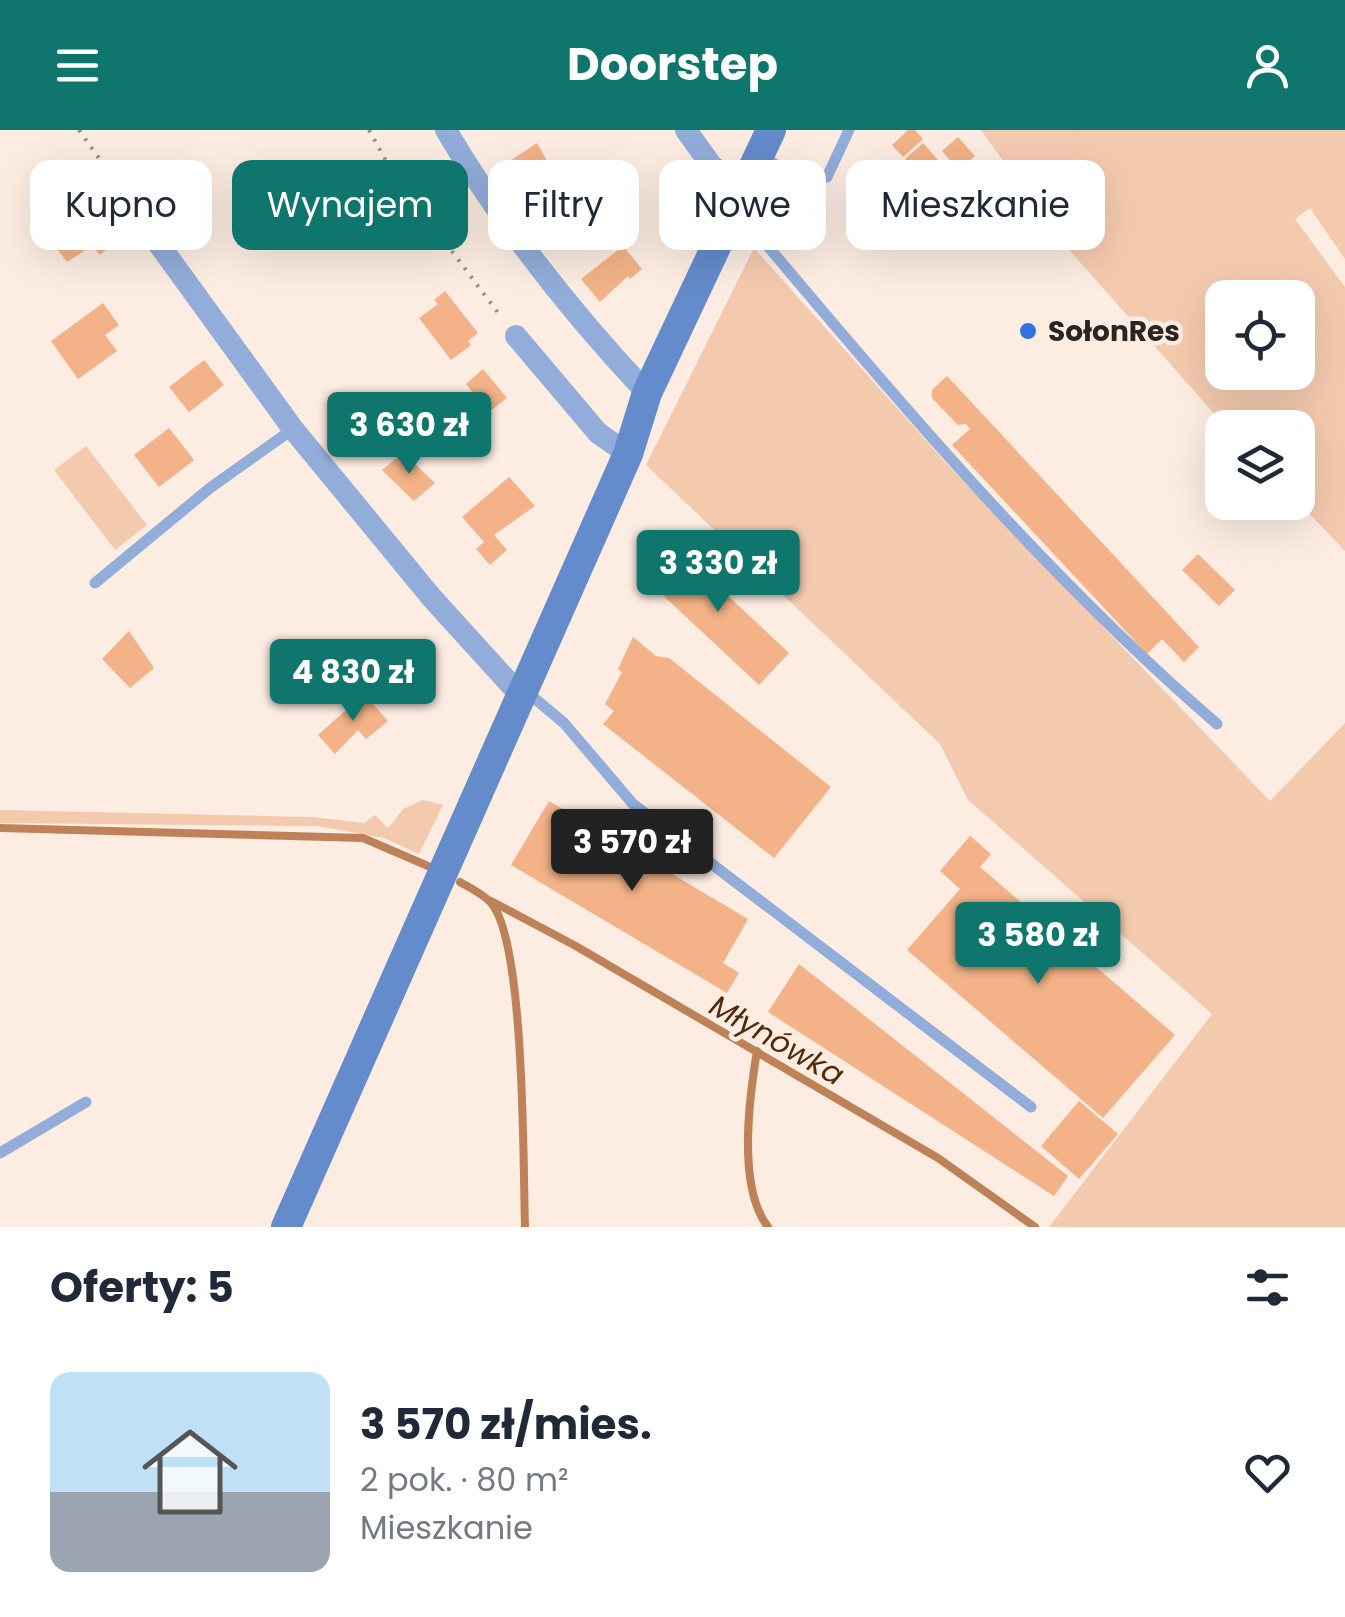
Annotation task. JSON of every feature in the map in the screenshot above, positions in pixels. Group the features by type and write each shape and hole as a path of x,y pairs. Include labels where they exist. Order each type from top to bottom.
{"street":[{"path":"446,130 496,210 599,342 646,393"},
{"path":"686,130 707,160"},
{"path":"163,250 293,429 432,598 522,693"},
{"path":"286,1227 628,454 646,393 716,250"},
{"path":"516,336 598,433 628,454"}],"lane":[{"path":"766,143 795,175 827,176 849,130"},
{"path":"771,250 903,408 1144,661 1217,724"},
{"path":"95,583 210,488 293,429"},
{"path":"522,693 564,722 632,804 1030,1108"},
{"path":"0,1153 86,1102"}],"path":[{"path":"79,130 100,160"},
{"path":"369,130 391,170 516,336"}],"shaded area":[{"path":"981,130 1345,130 1345,259 1310,208 1295,219 1345,287 1345,551 1315,520 1315,410 1211,410 1069,250 1105,250 1105,160 1002,160"},
{"path":"756,250 948,465 1270,801 1345,723 1345,1227 1049,1227 1212,1014 968,800 940,744 646,465"},
{"path":"86,446 147,525 115,550 54,470"},
{"path":"423,800 443,805 419,854 384,838 317,826 0,823 0,810 312,817 364,823 375,815 388,828 403,809"}],"building":[{"path":"908,130 915,130 923,139 903,157 892,145"},
{"path":"958,137 975,156 971,160 950,160 942,151"},
{"path":"537,143 547,160 512,160"},
{"path":"923,143 938,160 906,160"},
{"path":"58,250 86,250 67,262"},
{"path":"618,250 626,250 642,269 630,279 628,276 600,302 581,279"},
{"path":"445,291 478,333 468,341 471,345 451,360 419,318 438,304 434,300"},
{"path":"103,303 119,325 105,335 117,351 78,379 51,341"},
{"path":"204,360 224,385 189,412 169,387"},
{"path":"483,369 507,398 489,412 466,384"},
{"path":"947,376 1199,647 1184,662 1162,639 1147,654 952,445 970,429 966,424 958,425 932,398 932,390"},
{"path":"169,428 194,460 159,487 134,455"},
{"path":"403,453 435,483 414,501 382,470"},
{"path":"509,477 535,506 494,535 507,550 490,565 476,549 484,542 462,517"},
{"path":"672,544 700,569 710,558 719,567 709,578 789,653 759,685 653,586"},
{"path":"1198,554 1235,590 1219,606 1182,570"},
{"path":"129,631 154,668 130,688 102,659"},
{"path":"633,637 656,656 669,658 831,787 774,858 603,724 614,711 605,704 622,672 618,669"},
{"path":"364,694 388,721 366,739 358,730 335,754 318,735"},
{"path":"549,801 748,919 723,963 739,973 727,993 511,865"},
{"path":"970,836 991,854 980,867 1175,1035 1103,1118 907,950 960,889 940,871"},
{"path":"799,964 1068,1176 1054,1196 768,1012"},
{"path":"1079,1101 1118,1134 1079,1179 1041,1146"}],"waterway":[{"name":"Młynówka","path":"0,828 363,838 428,866"},
{"name":"Młynówka","path":"460,882 492,904 503,927 511,963 520,1058 525,1227"},
{"name":"Młynówka","path":"491,901 574,945 938,1158 1035,1227"},
{"path":"757,1051 749,1117 749,1166 758,1210 768,1227"}],"place":[{"name":"SołonRes","path":"1028,331"}]}
